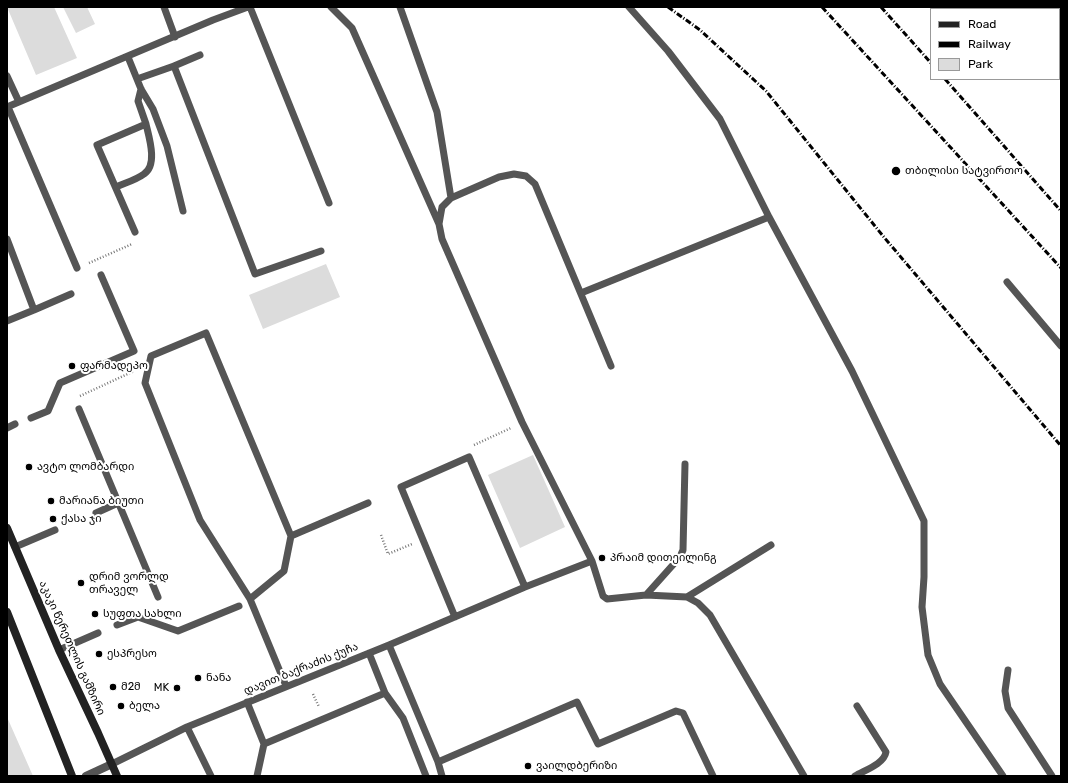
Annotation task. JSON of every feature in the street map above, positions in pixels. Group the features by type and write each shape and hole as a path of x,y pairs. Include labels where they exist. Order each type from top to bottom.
{"main road":[{"name":"აკაკი წერეთლის გამზირი","path":"7,528 59,650 117,776"},
{"path":"7,612 72,776"}],"street":[{"name":"დავით ბაქრაძის ქუჩა","path":"86,776 112,764"}],"lane":[{"path":"164,7 175,36"},
{"path":"77,268 8,107 175,36 249,7 330,203"},
{"path":"331,7 352,28 439,224 442,239 522,422 592,561 603,596 607,599 646,595 687,597 698,602 710,615 804,776"},
{"path":"400,7 437,112 451,198"},
{"path":"629,7 668,51 720,119 769,216 852,371 924,521 924,577 922,607 928,655 940,684 1003,776"},
{"path":"137,79 200,55"},
{"path":"128,57 141,89 153,109 166,146 183,211"},
{"path":"174,66 255,274 322,251"},
{"path":"7,76 19,102"},
{"path":"116,187 145,174 152,162 150,141 138,101 141,89"},
{"path":"135,232 97,144 146,124"},
{"path":"439,224 442,207 451,198 499,177 514,174 526,176 535,184 611,366"},
{"path":"581,293 769,216"},
{"path":"7,239 34,310"},
{"path":"31,418 48,411 60,382 134,351 101,275"},
{"path":"1007,282 1061,346"},
{"path":"7,321 71,294"},
{"path":"250,600 284,571 291,536 206,333 151,356 145,383 200,520 250,600 286,686"},
{"path":"79,409 158,597"},
{"path":"7,428 14,424"},
{"path":"455,618 400,487 469,457 525,587"},
{"path":"646,595 680,557 683,550 685,464"},
{"path":"96,513 118,503"},
{"path":"291,536 368,503"},
{"path":"15,547 55,530"},
{"path":"687,597 771,546"},
{"name":"დავით ბაქრაძის ქუჩა","path":"112,764 187,727 455,618 525,587 592,561"},
{"path":"117,625 138,617 178,631 239,606"},
{"path":"59,650 98,633"},
{"path":"389,645 438,762 442,776"},
{"path":"368,653 385,693 403,718 426,776"},
{"path":"1008,670 1005,691 1008,708 1052,776"},
{"path":"264,744 385,693"},
{"path":"247,702 264,744 257,776"},
{"path":"438,762 577,702 598,744 676,711 683,713 713,776"},
{"path":"855,776 881,761 885,757 886,752 857,706"},
{"path":"187,727 211,776"}],"path":[{"path":"77,268 132,243 135,232"},
{"path":"74,399 132,372 124,355"},
{"path":"469,457 473,445 522,422"},
{"path":"381,535 388,554 423,540"},
{"path":"313,694 318,704"}],"green space":[{"path":"7,7 54,7 77,58 36,75"},
{"path":"63,7 87,7 95,24 76,33"},
{"path":"326,264 340,297 263,329 249,295"},
{"path":"533,455 565,527 520,548 488,475"},
{"path":"7,717 33,776 7,776"}],"railway":[{"path":"668,7 700,30 766,91 883,236 1061,446"},
{"path":"822,7 1061,268"},
{"path":"881,7 930,62"},
{"path":"946,80 1061,211"}],"place":[{"name":"თბილისი სატვირთო","path":"896,171"},
{"name":"ფარმადეპო","path":"72,366"},
{"name":"ავტო ლომბარდი","path":"29,467"},
{"name":"მარიანა ბიუთი","path":"51,501"},
{"name":"ქასა ჯი","path":"53,519"},
{"name":"პრაიმ დითეილინგ","path":"602,558"},
{"name":"დრიმ ვორლდ თრაველ","path":"81,583"},
{"name":"სუფთა სახლი","path":"95,614"},
{"name":"ესპრესო","path":"99,654"},
{"name":"ნანა","path":"198,678"},
{"name":"მ2მ","path":"113,687"},
{"name":"MK","path":"177,688"},
{"name":"ბელა","path":"121,706"},
{"name":"ვაილდბერიზი","path":"528,766"}]}
